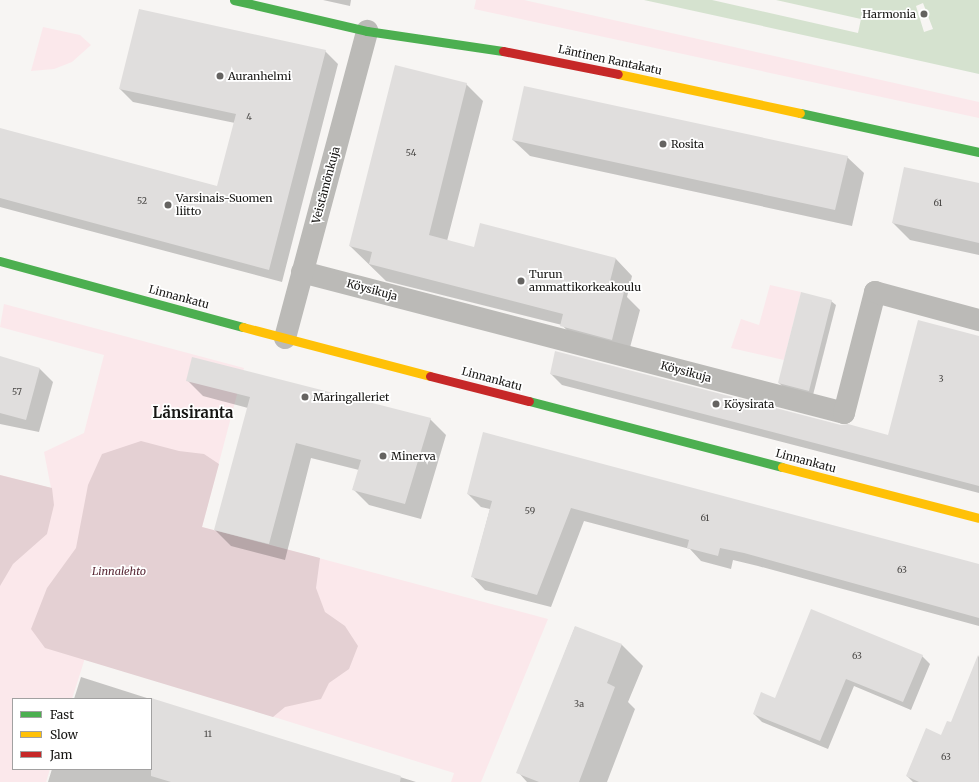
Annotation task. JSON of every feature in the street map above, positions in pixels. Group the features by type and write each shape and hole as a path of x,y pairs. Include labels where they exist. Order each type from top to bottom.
{"street":[{"name":"Läntinen Rantakatu","path":"234,0 367,31 533,56 979,152"},
{"name":"Veistämönkuja","path":"285,338 367,31"},
{"name":"Linnankatu","path":"0,261 285,338 979,518"},
{"name":"Köysikuja","path":"302,272 844,413 875,292 979,320"}],"green space":[{"path":"476,0 524,0 979,102 979,118 474,9"},
{"path":"43,27 80,35 91,45 72,62 54,69 31,71"},
{"path":"770,285 801,292 784,360 731,348 741,319 759,325"},
{"name":"Linnalehto","path":"4,304 244,368 202,527 548,619 481,782 451,782 454,773 85,658 72,698 12,698 12,770 50,770 46,782 0,782 0,475 51,488 44,452 84,433 104,355 0,327"},
{"path":"141,441 179,451 204,454 219,464 202,527 320,558 316,588 325,612 345,626 358,646 349,669 329,683 321,699 285,707 273,717 45,648 31,629 47,588 76,548 88,485 102,454"},
{"path":"0,475 52,488 54,505 47,534 13,564 0,586"}],"shaded area":[{"path":"644,0 979,0 979,74","holes":["923,3 933,29 924,32 916,6"]}],"pier":[{"path":"712,0 776,0 861,19 858,33"}],"building":[{"path":"139,9 326,50 269,270 0,198 0,128 217,186 236,114 119,89"},
{"path":"395,65 467,83 429,235 474,247 480,223 616,258 608,289 624,292 612,340 560,326 563,314 369,264 372,252 349,246"},
{"name":"Rosita","path":"524,86 848,156 835,210 512,140"},
{"path":"904,167 979,183 979,243 892,223"},
{"path":"801,292 832,300 809,391 778,383"},
{"path":"918,320 979,336 979,486 550,374 555,351 841,425 848,424 888,435"},
{"path":"0,356 40,368 26,420 0,413"},
{"name":"Minerva","path":"192,357 431,418 405,504 352,490 361,460 296,443 269,544 214,530 250,397 186,381"},
{"path":"483,432 979,564 979,618 744,553 720,548 718,556 687,548 689,540 571,508 537,595 471,577 492,501 467,494"},
{"path":"811,609 923,655 903,702 846,679 820,741 753,714 761,692 775,698"},
{"path":"575,626 622,644 607,683 615,687 579,782 539,782 516,773"},
{"path":"978,655 979,782 919,782 906,776 926,728 941,735 947,721 951,722"},
{"path":"152,698 401,776 400,782 171,782 151,776"}],"traffic: fast":[{"path":"234,0 367,31 503,51"},
{"path":"800,113 979,152"},
{"path":"0,261 243,327"},
{"path":"529,401 782,467"}],"traffic: slow":[{"path":"618,74 800,113"},
{"path":"243,327 430,376"},
{"path":"782,467 979,518"}],"traffic: jam":[{"path":"503,51 618,74"},
{"path":"430,376 529,401"}],"place":[{"name":"Harmonia","path":"924,14"},
{"name":"Auranhelmi","path":"220,76"},
{"name":"Rosita","path":"663,144"},
{"name":"Varsinais-Suomen liitto","path":"168,205"},
{"name":"Turun ammattikorkeakoulu","path":"521,281"},
{"name":"Maringalleriet","path":"305,397"},
{"name":"Köysirata","path":"716,404"},
{"name":"Minerva","path":"383,456"}],"district":[{"name":"Länsiranta","path":"193,413"}]}
